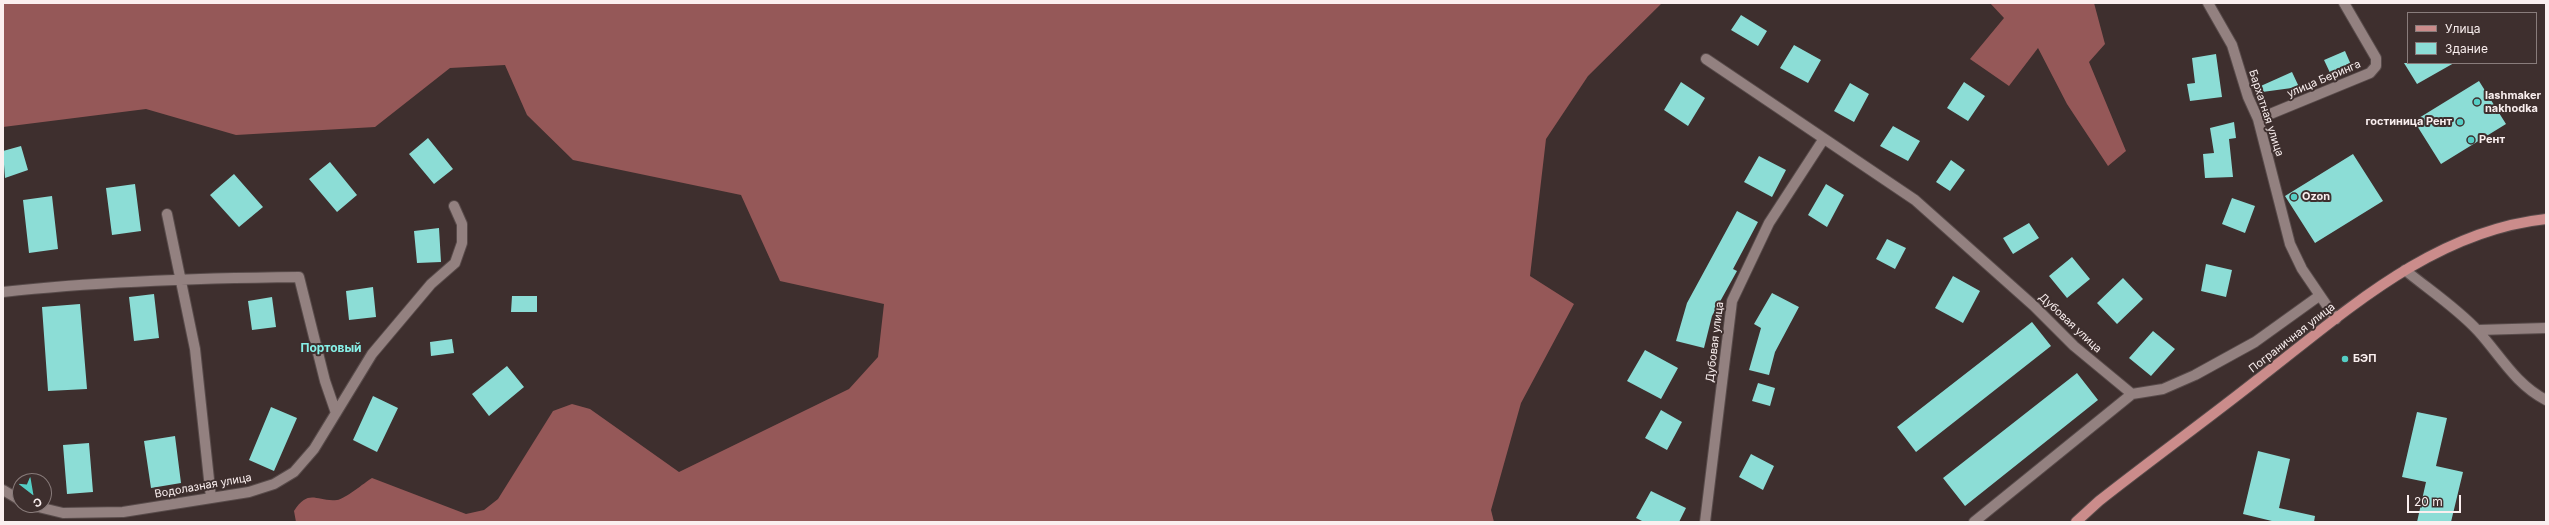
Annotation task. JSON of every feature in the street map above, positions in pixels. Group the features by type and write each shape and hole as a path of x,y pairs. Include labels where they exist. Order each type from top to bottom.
{"main road":[{"name":"Пограничная улица","path":"2076,522 2099,501 2336,319 2405,270 2462,240 2492,229 2520,222 2546,220"}],"street":[{"name":"Бархатная улица","path":"2208,3 2232,45 2248,97 2258,119 2290,244 2319,296 2336,319"},
{"name":"улица Беринга","path":"2258,119 2370,73 2376,66 2376,58 2344,3"},
{"name":"Дубовая улица","path":"1706,59 1823,140 1915,200 2074,346 2132,394"},
{"name":"Дубовая улица","path":"1705,522 1732,301 1769,223 1823,140"},
{"name":"Водолазная улица","path":"52,510 63,513 123,512 249,492 274,484 294,472 314,449 372,354 431,284 455,263 462,243 462,224 454,206"},
{"path":"167,214 179,278 195,349 211,498"},
{"path":"2405,270 2478,330 2506,367 2525,385 2546,400"},
{"path":"3,292 75,284 179,278 299,277 325,382 336,413"},
{"path":"1974,522 2132,394 2163,389 2195,375 2255,342 2319,296"},
{"path":"2478,330 2546,328"},
{"path":"3,490 12,495"}],"shaded area":[{"path":"3,3 1662,3 1588,76 1546,139 1530,276 1574,304 1521,403 1491,510 1494,522 296,522 294,511 304,500 313,498 337,500 349,494 372,478 466,514 484,510 498,499 553,411 572,404 590,409 679,472 849,389 878,357 884,304 780,281 741,195 573,160 527,115 505,65 450,68 375,127 236,135 146,109 3,127"},
{"path":"1990,3 2094,3 2105,44 2089,62 2126,151 2108,166 2067,104 2038,48 2009,86 1970,59 2004,18"}],"building":[{"path":"1741,15 1767,31 1758,46 1731,30"},
{"path":"1794,45 1821,60 1808,83 1780,68"},
{"path":"2345,51 2352,67 2332,77 2324,60"},
{"path":"2216,54 2222,97 2190,101 2187,84 2195,83 2192,58"},
{"path":"2404,63 2452,64 2417,84"},
{"path":"2292,72 2299,87 2255,93 2254,89"},
{"name":"гостиница Рент","path":"2479,81 2506,124 2441,164 2414,121"},
{"path":"1681,82 1705,98 1688,126 1664,110"},
{"path":"1964,82 1985,96 1968,121 1947,108"},
{"path":"1850,83 1869,94 1854,122 1834,111"},
{"path":"2234,122 2236,138 2229,139 2233,177 2205,178 2203,154 2214,153 2210,128"},
{"path":"1893,126 1920,141 1908,161 1880,146"},
{"path":"428,138 453,169 434,184 409,154"},
{"path":"21,146 28,170 5,178 3,151"},
{"path":"2353,154 2383,201 2315,243 2285,196"},
{"path":"1759,156 1786,170 1772,197 1744,182"},
{"path":"1951,160 1965,170 1950,191 1936,182"},
{"path":"330,162 357,195 337,212 309,179"},
{"path":"234,174 263,207 239,227 210,195"},
{"path":"135,184 141,231 112,235 106,188"},
{"path":"1826,184 1844,195 1827,227 1808,215"},
{"path":"52,196 58,249 29,253 23,200"},
{"path":"2232,198 2255,206 2245,233 2222,224"},
{"path":"1737,211 1758,222 1733,269 1737,271 1712,316 1704,348 1676,341 1687,303"},
{"path":"2029,223 2039,238 2013,254 2003,238"},
{"path":"439,228 441,262 417,263 414,231"},
{"path":"1887,239 1906,248 1895,269 1876,259"},
{"path":"2072,257 2090,279 2067,298 2049,276"},
{"path":"2206,264 2232,270 2226,297 2201,291"},
{"path":"1953,276 1980,291 1963,323 1935,308"},
{"path":"2123,278 2143,299 2117,324 2097,303"},
{"path":"373,287 376,317 349,320 346,291"},
{"path":"1772,293 1799,307 1775,352 1769,375 1749,370 1761,328 1754,324"},
{"path":"154,294 159,338 134,341 129,297"},
{"path":"512,296 537,296 537,312 511,312"},
{"path":"272,297 276,327 252,330 248,301"},
{"path":"80,304 87,389 48,391 42,307"},
{"path":"2032,322 2051,346 1916,452 1897,427"},
{"path":"2153,331 2175,349 2151,376 2129,358"},
{"path":"452,339 454,353 431,356 430,342"},
{"path":"1645,350 1678,368 1661,399 1627,381"},
{"path":"507,366 524,387 489,416 472,394"},
{"path":"2077,373 2098,400 1965,506 1943,478"},
{"path":"1758,383 1775,388 1770,406 1752,401"},
{"path":"373,396 398,408 377,452 353,440"},
{"path":"271,407 297,418 274,471 249,460"},
{"path":"1661,410 1682,422 1667,450 1645,438"},
{"path":"2417,412 2447,418 2436,466 2463,472 2451,522 2417,522 2426,482 2402,477"},
{"path":"175,436 181,483 151,488 144,441"},
{"path":"89,443 93,492 67,494 63,445"},
{"path":"2258,451 2290,459 2279,508 2315,516 2314,522 2276,522 2243,514"},
{"path":"1751,454 1774,466 1763,490 1739,477"},
{"path":"1651,491 1686,508 1679,522 1644,522 1636,518"}],"place":[{"name":"lashmaker nakhodka","path":"2477,102"},
{"name":"гостиница Рент","path":"2460,122"},
{"name":"Рент","path":"2471,140"},
{"name":"Ozon","path":"2294,197"},
{"name":"БЭП","path":"2345,359"}],"district":[{"name":"Портовый","path":"331,348"}]}
